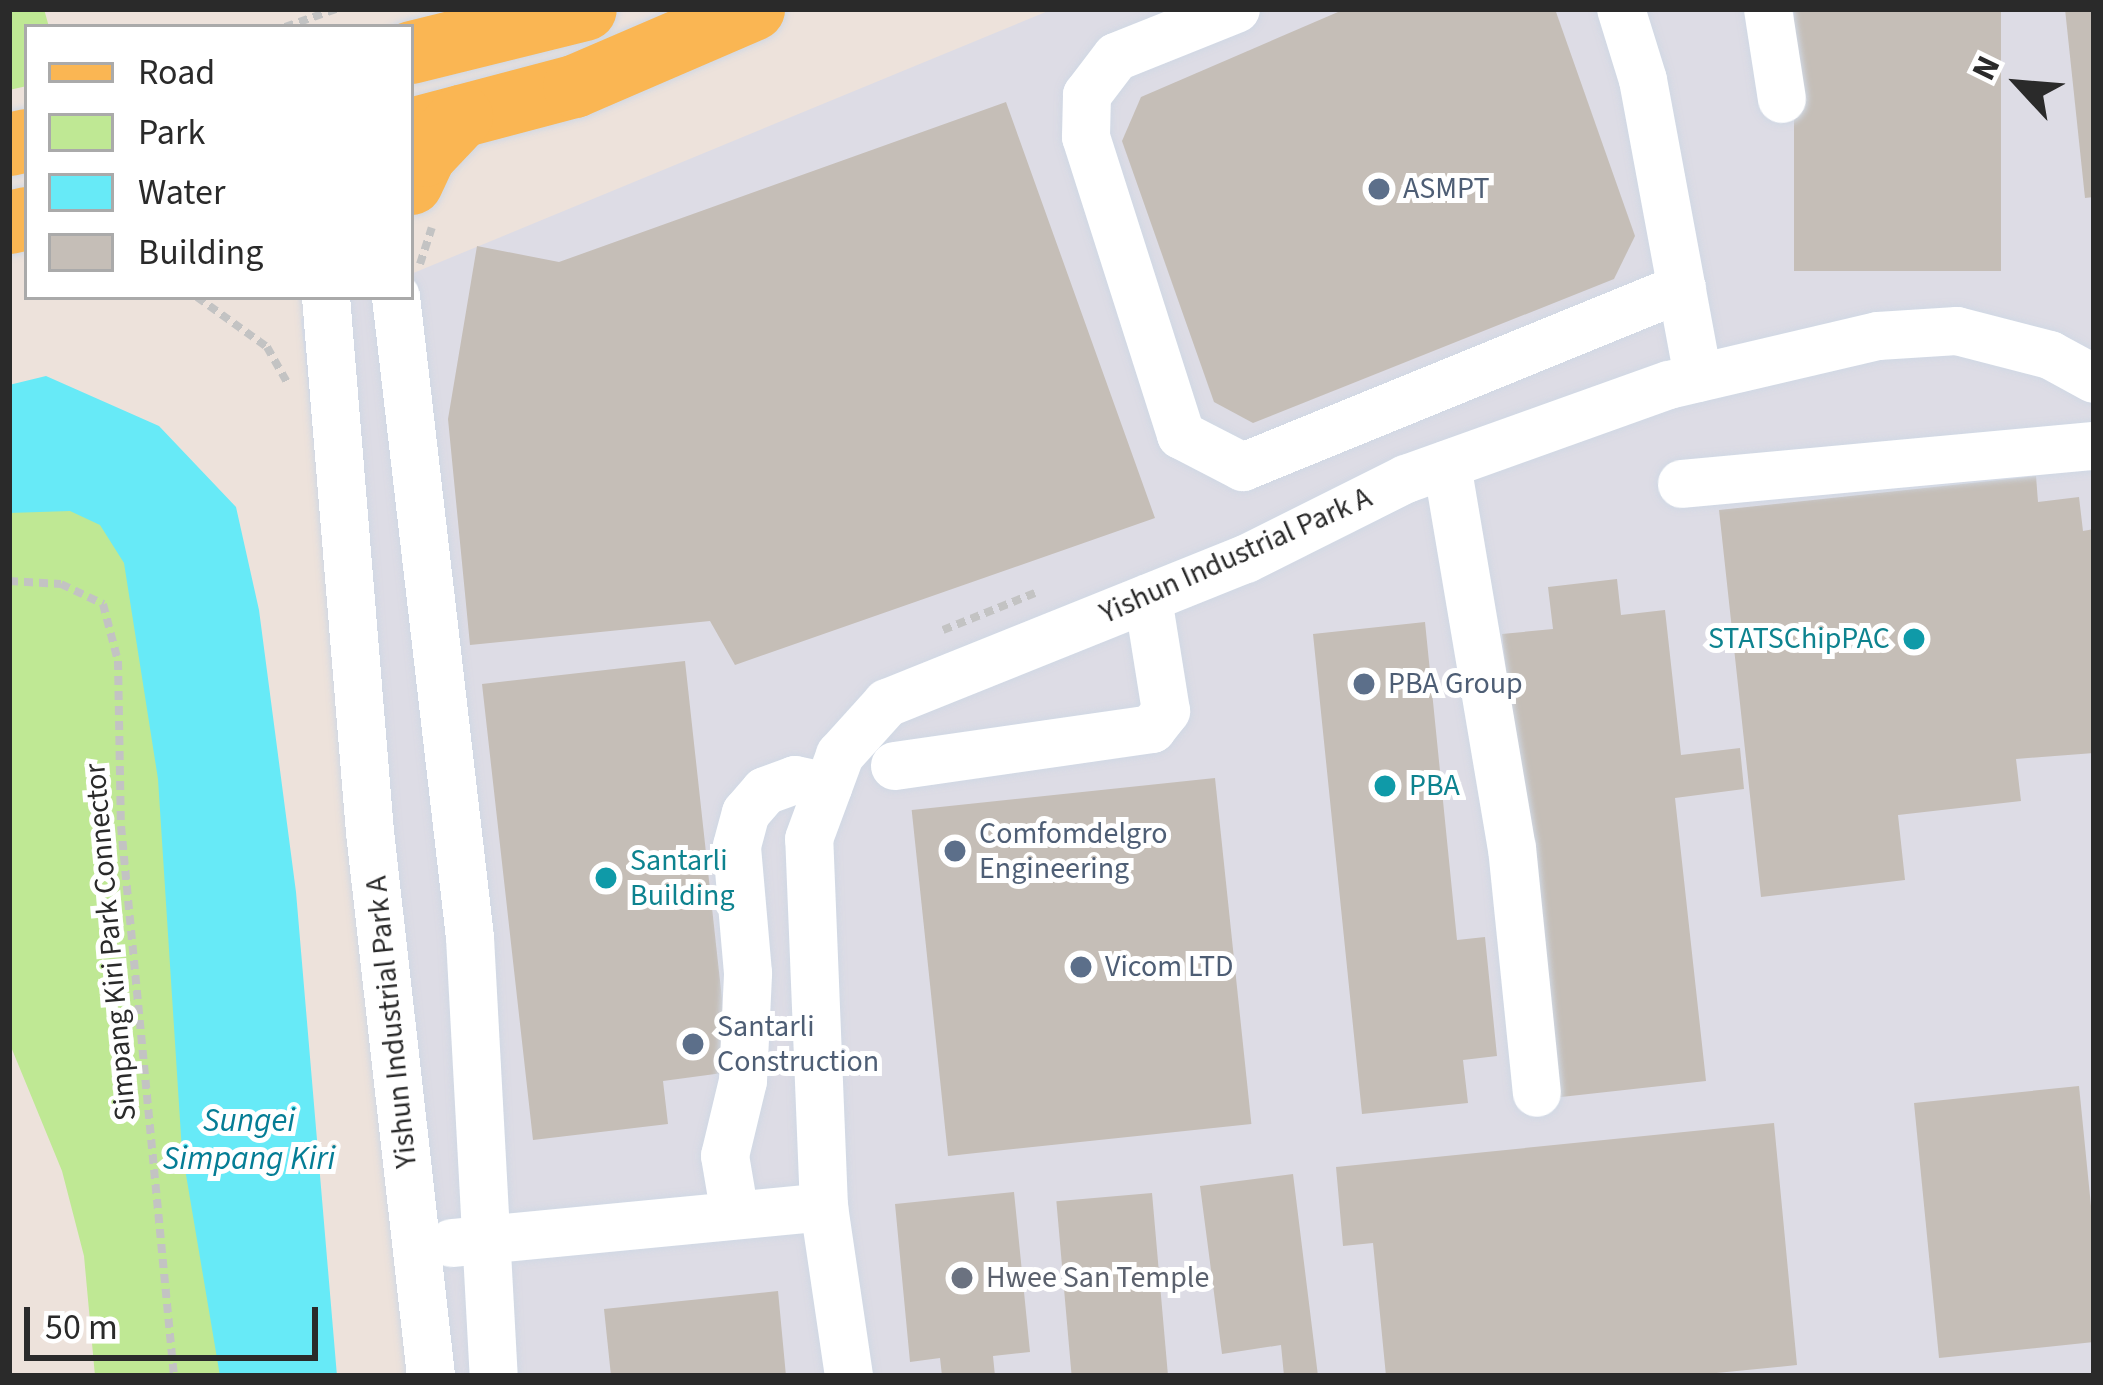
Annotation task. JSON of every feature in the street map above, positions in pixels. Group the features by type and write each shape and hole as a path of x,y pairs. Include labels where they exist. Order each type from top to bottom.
{"main road":[{"path":"414,51 585,9"},
{"path":"414,177 436,123 574,86 753,9"}],"street":[{"path":"1236,9 1116,57 1087,95 1086,137 1181,435 1244,467 1682,288"},
{"path":"1621,9 1643,80 1698,378"},
{"path":"1768,9 1782,99"},
{"name":"Yishun Industrial Park A","path":"326,300 370,832 431,1376"},
{"path":"396,300 470,938 494,1376"},
{"name":"Yishun Industrial Park A","path":"849,1376 824,1207 809,839 840,754 887,703 1148,598 1447,465 1698,378 1878,336 1957,331 2050,355 2094,379"},
{"path":"1682,484 2094,446"},
{"path":"1447,465 1512,848 1537,1093"},
{"path":"896,766 1152,728 1166,711 1148,598"},
{"path":"735,1215 725,1156 742,1081 748,973 737,846 746,813 765,791 795,780 828,788"},
{"path":"417,1246 824,1207"}],"path":[{"path":"294,24 336,9"},
{"name":"Simpang Kiri Park Connector","path":"9,581 61,584 103,604 118,661 121,826 174,1376"}],"shaded area":[{"path":"1053,9 2094,9 2094,1376 409,1376 301,319 348,300 414,300 414,273"}],"green space":[{"path":"9,9 44,9 48,24 24,24 24,87 9,90"},
{"path":"9,432 186,533 268,1376 95,1376 84,1256 62,1171 9,1042"}],"water":[{"name":"Sungei Simpang Kiri","path":"46,376 159,426 236,507 259,610 296,892 337,1376 220,1376 182,1151 158,779 124,563 100,525 70,511 9,513 9,385"}],"building":[{"name":"ASMPT","path":"1345,9 1555,9 1635,236 1614,279 1253,423 1214,402 1122,141 1141,97"},
{"path":"1794,9 2001,9 2001,271 1794,271"},
{"path":"2065,9 2094,9 2094,197 2085,198"},
{"path":"1006,102 1155,518 735,665 710,621 470,645 448,419 477,246 559,262"},
{"name":"STATSChipPAC","path":"2036,476 2038,502 2079,497 2083,531 2094,529 2094,753 2016,759 2021,801 1898,815 1905,880 1761,897 1719,510"},
{"name":"STATSChipPAC","path":"1617,579 1621,615 1665,610 1681,755 1740,748 1744,789 1675,798 1706,1081 1552,1098 1502,634 1553,629 1548,587"},
{"name":"PBA","path":"1425,622 1457,940 1485,937 1497,1056 1463,1060 1468,1103 1362,1114 1313,634"},
{"name":"Santarli Building","path":"685,661 730,1072 663,1081 668,1124 533,1140 482,684"},
{"name":"Vicom LTD","path":"1215,778 1251,1124 948,1156 912,810"},
{"path":"2079,1086 2094,1236 2094,1342 1939,1358 1914,1103"},
{"path":"1774,1123 1797,1365 1686,1376 1386,1376 1373,1243 1343,1246 1336,1167"},
{"path":"1293,1174 1318,1376 1284,1376 1281,1345 1222,1354 1200,1186"},
{"name":"Hwee San Temple","path":"1014,1192 1030,1352 993,1356 995,1376 942,1376 940,1358 910,1362 895,1204"},
{"path":"1152,1193 1168,1376 1072,1376 1056,1201"},
{"path":"778,1291 786,1376 611,1376 604,1309"}],"place":[{"name":"ASMPT","path":"1379,189"},
{"name":"STATSChipPAC","path":"1914,639"},
{"name":"PBA Group","path":"1364,684"},
{"name":"PBA","path":"1385,786"},
{"name":"Comfomdelgro Engineering","path":"955,851"},
{"name":"Santarli Building","path":"606,878"},
{"name":"Vicom LTD","path":"1081,967"},
{"name":"Santarli Construction","path":"693,1044"},
{"name":"Hwee San Temple","path":"962,1278"}]}
